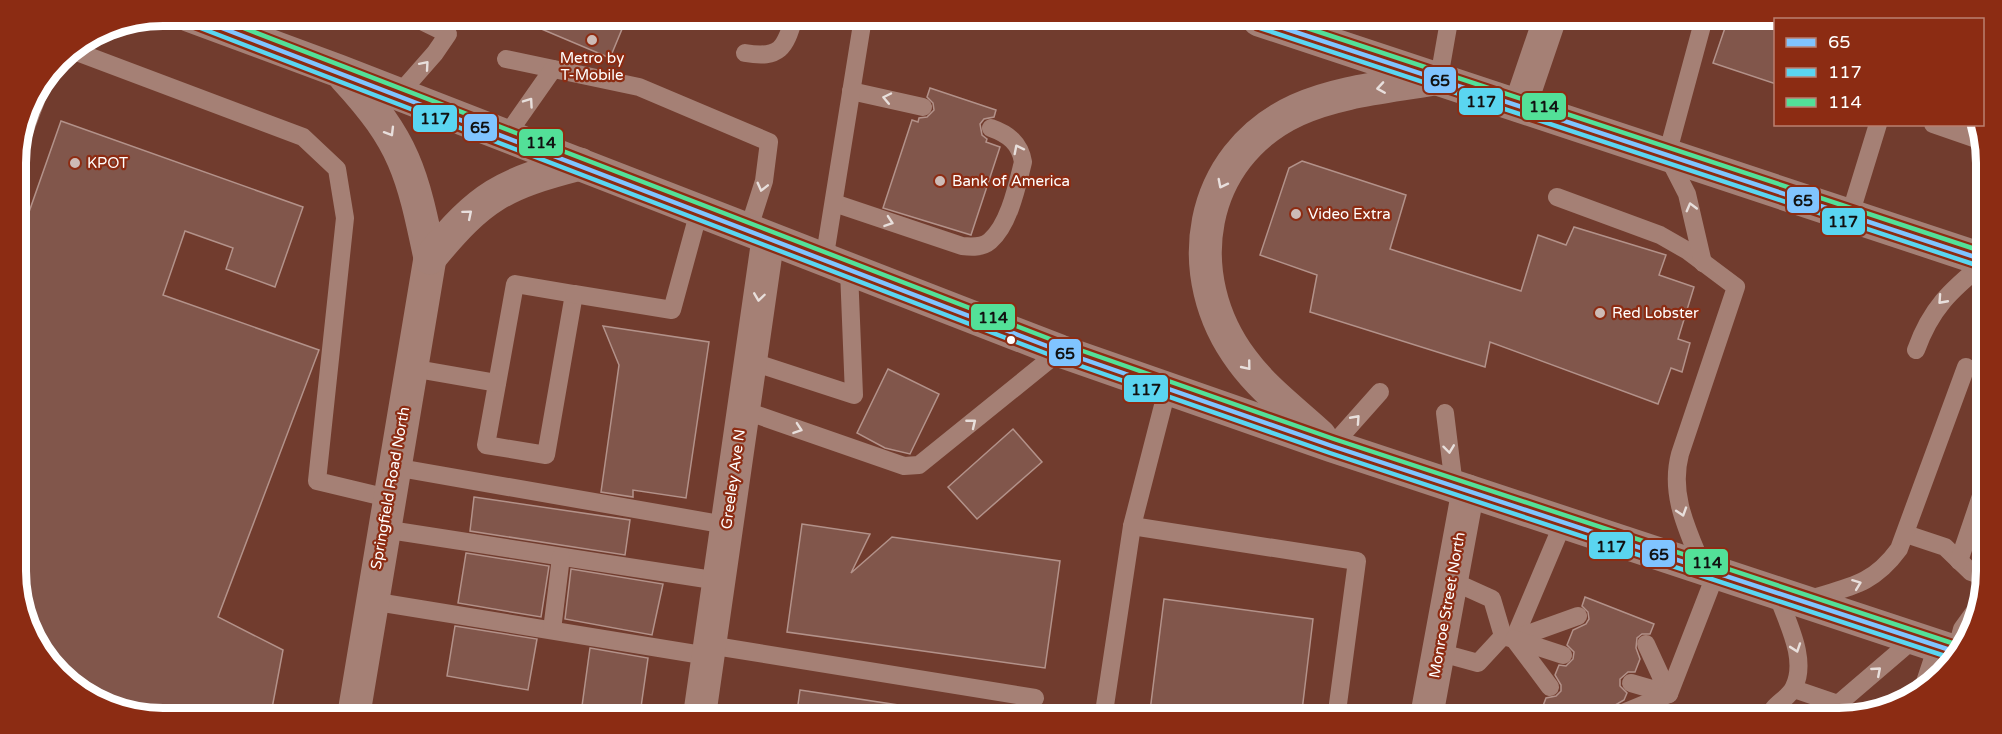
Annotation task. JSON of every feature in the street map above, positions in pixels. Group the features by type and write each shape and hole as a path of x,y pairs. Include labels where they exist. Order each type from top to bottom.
{"highway":[{"path":"219,26 580,164 836,266 1167,390 1941,647"},
{"path":"1298,26 1520,106 1976,258"},
{"path":"339,71 383,120 404,157 417,196 430,258"},
{"path":"1332,446 1256,376 1229,340 1210,300 1206,280 1205,236 1209,218 1222,182 1231,167 1259,134 1277,121 1317,102 1439,78"},
{"path":"430,258 459,222 501,190 535,176 580,164"}],"street":[{"path":"1520,106 1547,26"},
{"name":"Greeley Ave N","path":"700,708 750,360 758,235"},
{"name":"Springfield Road North","path":"363,708 371,601 430,258"},
{"name":"Monroe Street North","path":"1428,708 1450,580 1461,488"}],"lane":[{"path":"399,94 435,53 448,34 432,26"},
{"path":"746,53 757,55 778,51 786,45 792,26"},
{"path":"750,360 854,395 836,266 834,203 862,26"},
{"path":"1439,78 1448,26"},
{"path":"1702,263 1687,194 1667,155 1703,26"},
{"path":"80,53 303,137 337,169 345,218 316,481 388,498 561,557 719,581"},
{"path":"507,59 639,87 769,142 758,235"},
{"path":"506,136 553,69"},
{"path":"851,91 923,107"},
{"path":"1850,215 1877,126"},
{"path":"1939,126 1974,138"},
{"path":"834,203 962,246 980,246 989,242 1004,222 1023,162 1022,154 1013,140 991,128"},
{"path":"1557,197 1643,227 1674,242 1736,287 1680,454 1675,479 1679,505 1709,571 1669,694 1635,708"},
{"path":"574,294 546,455 486,445 515,284 672,310 699,211"},
{"path":"1916,350 1935,308 1976,268"},
{"path":"743,410 904,466 919,465 1060,351"},
{"path":"1772,708 1794,688 1801,663 1789,597 1872,578 1885,568 1899,549 1906,534 1966,367"},
{"path":"411,368 497,383"},
{"path":"1105,708 1132,526 1167,390"},
{"path":"1332,446 1380,392"},
{"path":"1445,413 1461,488"},
{"path":"388,498 726,525"},
{"path":"1959,561 1976,511"},
{"path":"1509,638 1563,523"},
{"path":"1132,526 1357,561 1337,708"},
{"path":"1906,534 1945,547 1971,572 1976,574"},
{"path":"552,630 561,557"},
{"path":"1450,580 1492,599 1509,638 1550,687"},
{"path":"371,601 552,630 708,650 1035,699"},
{"path":"1438,651 1478,663 1509,638 1578,616"},
{"path":"1794,688 1838,704 1941,647 1965,624"},
{"path":"1509,638 1563,655"},
{"path":"1646,644 1669,694"},
{"path":"1930,674 1941,647"},
{"path":"1631,683 1669,694"}],"building":[{"name":"Metro by T-Mobile","path":"534,26 623,26 610,58"},
{"path":"1726,26 1774,26 1774,83 1713,63"},
{"name":"Bank of America","path":"930,88 996,110 994,117 984,119 980,124 982,135 987,139 986,142 1000,147 971,235 883,208 912,120 918,122 919,118 927,117 934,110 933,103 927,97"},
{"path":"61,121 303,207 275,287 226,269 233,248 185,231 163,295 319,350 218,617 283,650 272,708 162,708 135,706 118,701 86,685 72,675 59,662 40,632 28,599 26,572 26,221"},
{"path":"1302,161 1406,195 1390,249 1521,291 1538,235 1566,245 1574,227 1666,255 1659,275 1694,287 1678,339 1690,343 1682,372 1671,368 1658,404 1490,342 1485,367 1310,312 1317,275 1260,255 1289,168"},
{"path":"603,326 709,342 686,498 633,490 633,497 601,492 619,365"},
{"path":"888,369 939,394 910,454 885,448 857,433"},
{"path":"1013,429 1042,462 977,519 948,487"},
{"path":"474,497 630,520 625,555 470,531"},
{"path":"802,524 870,534 851,573 892,537 1060,561 1045,668 787,632"},
{"path":"466,553 549,566 541,617 458,603"},
{"path":"571,569 663,584 652,635 565,619"},
{"path":"1585,597 1654,624 1650,634 1642,634 1637,638 1636,648 1640,659 1635,672 1628,672 1620,679 1620,686 1627,693 1624,700 1610,708 1542,708 1546,698 1556,696 1561,691 1561,685 1555,675 1559,665 1566,666 1573,659 1574,652 1567,645 1573,630 1586,624 1589,619 1588,612 1582,606"},
{"path":"1164,599 1313,619 1302,708 1150,708"},
{"path":"455,626 537,639 528,690 447,676"},
{"path":"590,648 648,658 641,708 582,706"},
{"path":"800,690 898,705 898,708 798,708"}],"transit line":[{"name":"117","path":"195,26 1058,358 1330,453 1947,657"},
{"name":"65","path":"217,26 1060,351 1332,446 1951,650"},
{"name":"114","path":"239,26 1063,344 1334,439 1955,644"},
{"name":"65","path":"1277,26 1976,257"},
{"name":"114","path":"1301,26 1976,249"},
{"name":"117","path":"1257,27 1976,265"}],"place":[{"name":"Metro by T-Mobile","path":"592,40"},
{"name":"KPOT","path":"75,163"},
{"name":"Bank of America","path":"940,181"},
{"name":"Video Extra","path":"1296,214"},
{"name":"Red Lobster","path":"1600,313"}]}
